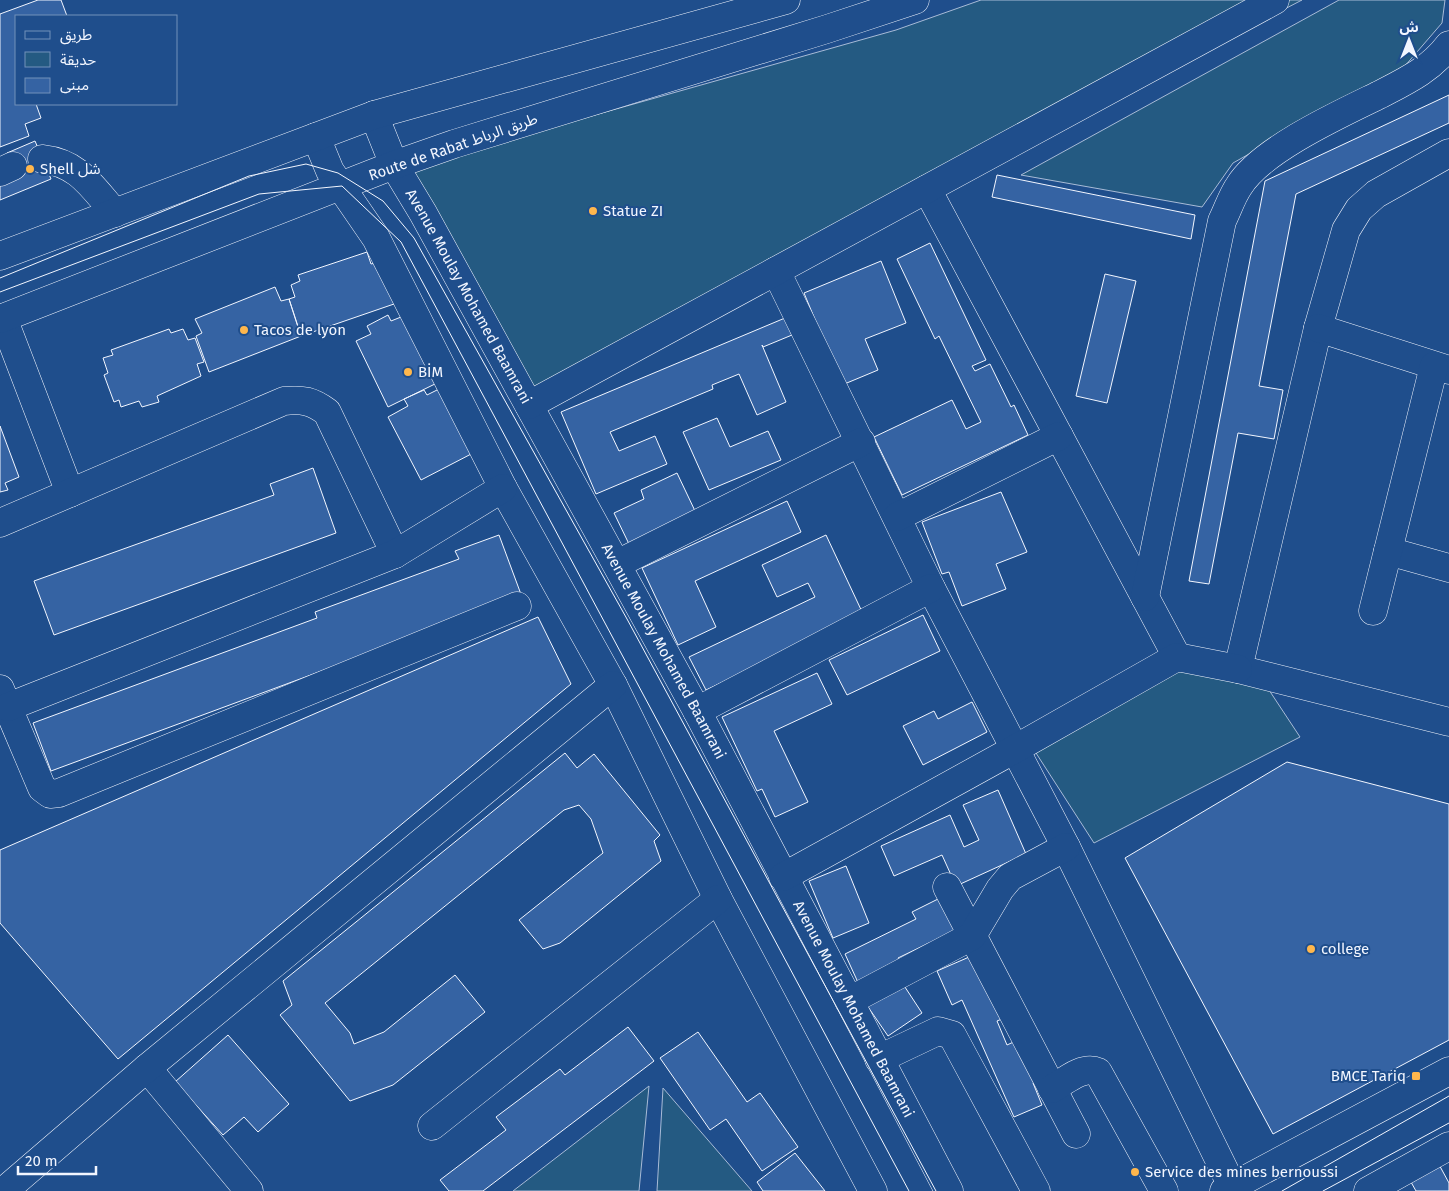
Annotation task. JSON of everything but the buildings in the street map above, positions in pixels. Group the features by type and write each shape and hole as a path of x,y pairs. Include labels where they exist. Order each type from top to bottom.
{"street":[{"path":"0,256 374,115 786,0"},
{"name":"Route de Rabat طريق الرباط","path":"1,318 394,165 454,144 827,29 914,0"},
{"path":"529,405 1276,0"},
{"path":"1145,597 1222,220 1239,185 1259,164 1291,142 1421,73 1440,58 1449,45"},
{"name":"Avenue Moulay Mohamed Baamrani","path":"374,115 394,165 617,564 949,1191"},
{"path":"316,137 330,171 376,238 504,488 613,685 718,899 873,1191"},
{"path":"1238,669 1318,328 1346,230 1359,209 1376,194 1449,153"},
{"path":"42,159 66,164 78,171 115,213"},
{"path":"927,189 1177,656"},
{"path":"776,271 931,588 1066,847 1228,1189 1449,1071"},
{"path":"1,318 70,494"},
{"path":"1318,328 1442,368 1388,551 1373,612"},
{"path":"0,523 284,401 302,399 315,403 327,412 395,554"},
{"path":"897,517 1059,436"},
{"path":"617,564 861,442"},
{"path":"504,488 395,554 4,698 42,788 50,794 59,793 517,606"},
{"path":"1388,551 1449,568"},
{"path":"697,712 931,588"},
{"path":"783,877 1016,749 1177,656 1238,669 1449,722"},
{"path":"4,1191 147,1068 613,685"},
{"path":"848,1001 972,936 1000,889 1010,877 1066,847"},
{"path":"947,887 1076,1134"},
{"path":"432,1126 718,899"},
{"path":"879,1059 938,1031 952,1034 1036,1191"},
{"path":"147,1068 249,1191"},
{"path":"1052,1089 1083,1071 1093,1070 1098,1072 1164,1191"},
{"path":"1368,1191 1449,1146"}],"green space":[{"path":"981,0 1302,0 528,402 407,168 896,30"},
{"path":"1339,0 1445,0 1442,23 1404,67 1233,163 1202,207 1021,175"},
{"path":"1177,657 1269,690 1300,737 1094,843 1036,753"},
{"path":"649,1086 639,1191 513,1191"},
{"path":"663,1088 752,1191 657,1191"}],"tram line":[{"path":"0,278 249,176 306,164 338,173 383,201 414,238 627,619 936,1191"},
{"path":"0,292 259,194 342,186 401,242 909,1191"},
{"path":"1282,1191 1449,1096"},
{"path":"1323,1191 1449,1123"}],"place":[{"name":"Shell شل","path":"30,169"},
{"name":"Statue ZI","path":"593,211"},
{"name":"Tacos de lyon","path":"244,330"},
{"name":"BİM","path":"408,372"},
{"name":"college","path":"1311,949"},
{"name":"BMCE Tariq","path":"1416,1076"},
{"name":"Service des mines bernoussi","path":"1135,1172"}]}
